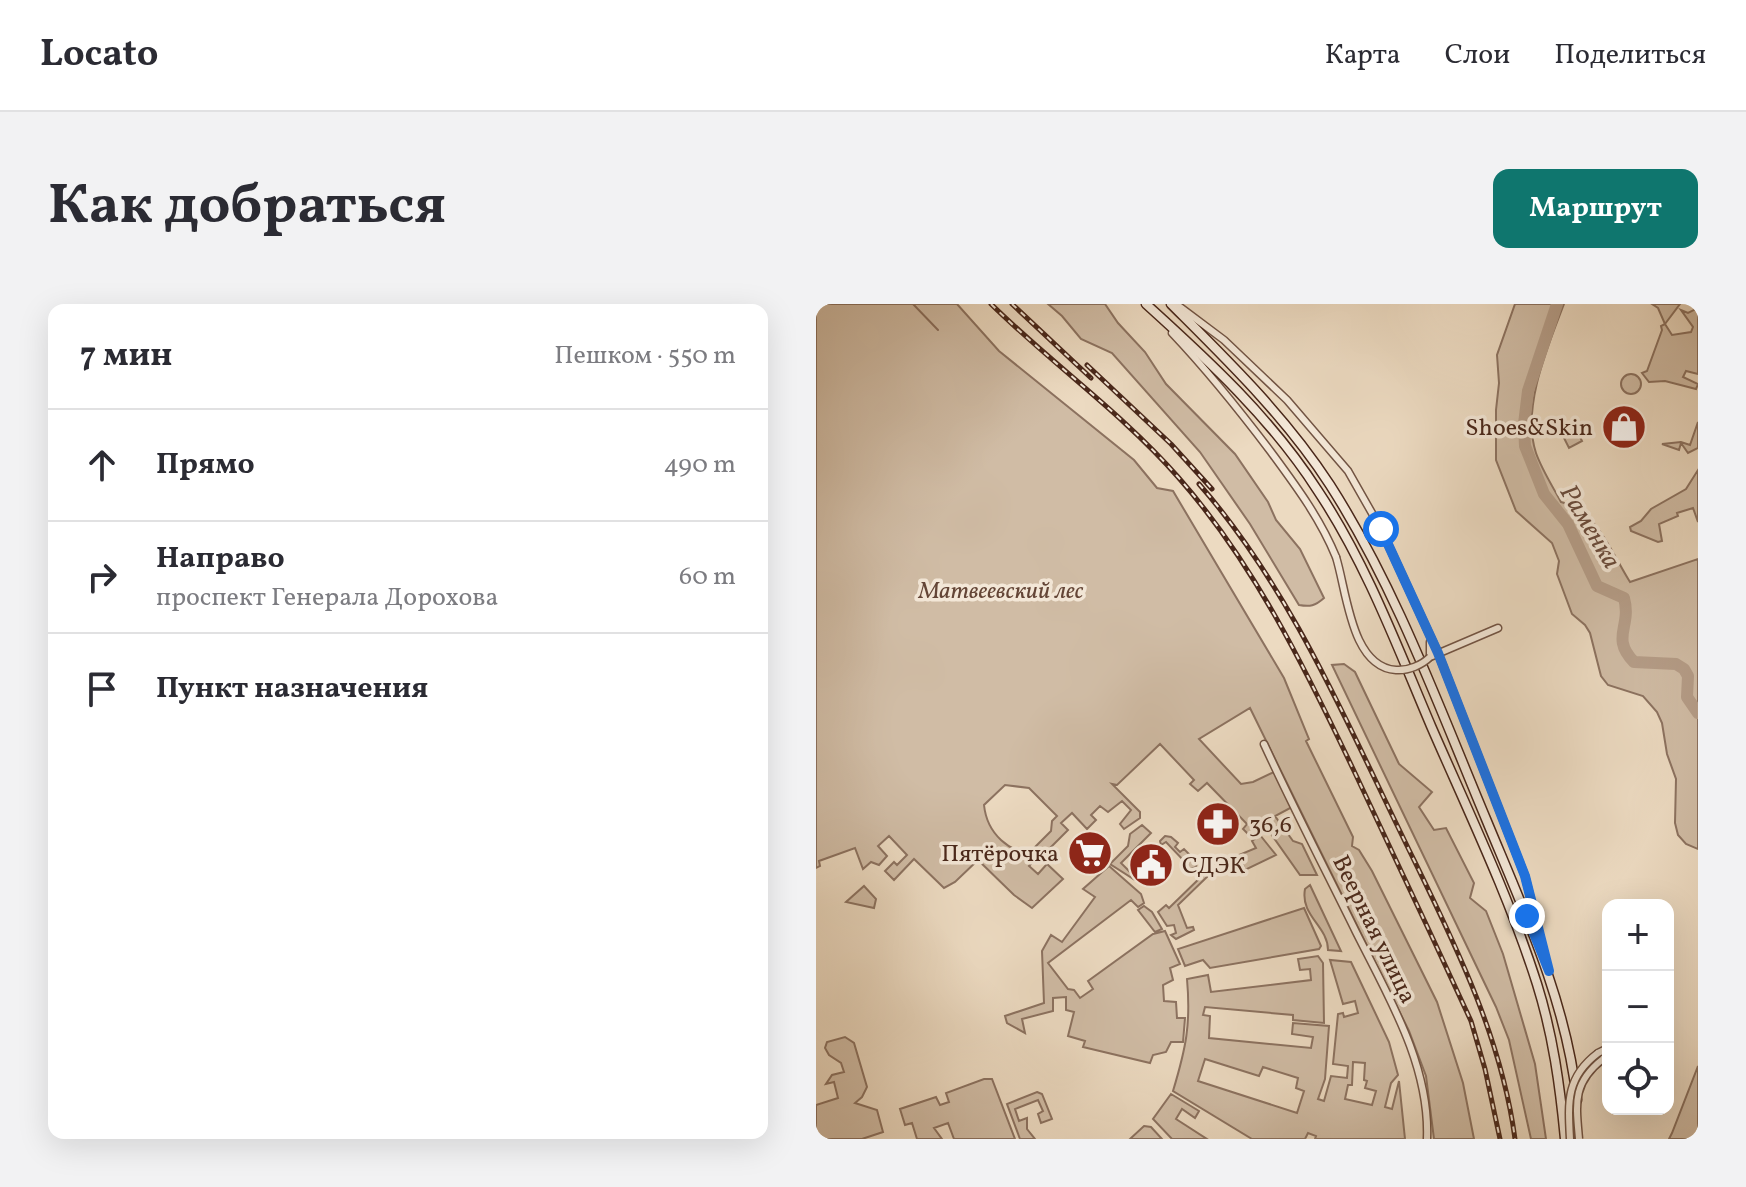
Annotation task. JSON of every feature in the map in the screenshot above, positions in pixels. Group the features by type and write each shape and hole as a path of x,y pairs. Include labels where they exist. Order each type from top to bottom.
{"main road":[{"path":"1146,304 1204,356 1274,432 1319,491 1364,572 1523,941 1548,1022 1568,1139"},
{"path":"1174,304 1285,424 1330,485 1354,525 1403,625 1549,971 1569,1046 1580,1139"}],"street":[{"path":"1146,304 1228,395 1312,509 1336,557 1360,647 1369,659 1379,666 1402,670 1498,628"},
{"path":"1174,304 1224,340 1287,400 1348,471 1381,529 1438,653 1525,876 1549,971"},
{"path":"1429,636 1430,657"},
{"name":"Веерная улица","path":"1264,744 1405,1030 1421,1081 1428,1120 1427,1139"},
{"path":"1568,1139 1574,1078 1580,1068 1602,1057"},
{"path":"1580,1139 1576,1110 1579,1088 1602,1057"}],"green space":[{"name":"Матвеевский лес","path":"816,304 957,304 999,351 1134,460 1157,488 1173,491 1284,678 1309,739 1306,741 1353,837 1352,846 1359,850 1372,871 1437,1002 1463,1083 1474,1139 1434,1139 1426,1076 1409,1031 1250,708 1199,739 1241,784 1276,771 1294,806 1275,816 1293,841 1302,844 1317,875 1300,875 1264,824 1248,834 1243,829 1247,824 1207,783 1198,791 1190,784 1194,780 1160,744 1117,785 1112,784 1140,812 1140,818 1124,829 1120,824 1131,810 1122,801 1108,812 1100,806 1091,815 1096,820 1087,829 1072,813 1061,823 1068,830 1043,855 1035,847 1051,831 1052,821 1057,816 1029,788 1005,785 984,805 990,825 1001,840 1018,851 1038,856 1029,866 1038,874 1047,864 1063,879 1032,908 978,860 944,888 914,859 894,880 885,871 907,855 889,836 878,846 887,856 879,865 871,862 863,869 855,848 819,861 820,866 816,868"},
{"path":"1048,304 1105,304 1145,352 1166,384 1235,454 1268,502 1276,520 1300,549 1324,598 1312,605 1299,605 1250,524 1200,452 1112,353 1081,339"},
{"path":"1515,304 1564,304 1538,377 1532,417 1536,453 1561,502 1574,507 1594,523 1630,582 1698,559 1698,849 1686,844 1678,835 1675,823 1676,779 1657,712 1643,696 1608,685 1601,676 1590,633 1572,614 1557,574 1559,561 1552,543 1516,511 1496,460 1497,355"},
{"path":"1652,304 1680,304 1665,324 1658,308"},
{"path":"1698,308 1698,374 1686,371 1683,377 1698,384 1696,389 1665,381 1649,382 1642,373 1647,371 1661,326 1665,324 1672,335 1691,332 1693,327 1681,310 1688,313"},
{"path":"1631,374 1638,377 1641,384 1638,391 1631,394 1624,391 1621,384 1624,377"},
{"path":"1698,422 1698,448 1688,453 1681,443 1679,450 1662,444 1681,442 1690,445"},
{"path":"1574,425 1582,441 1569,448 1560,430"},
{"path":"1698,470 1698,522 1693,508 1659,524 1662,541 1631,531 1630,527 1641,521 1651,509 1686,489"},
{"path":"1344,664 1355,672 1399,764 1432,792 1419,807 1434,830 1446,828 1474,883 1470,898 1486,911 1503,954 1535,1064 1546,1139 1531,1139 1509,1040 1332,665"},
{"path":"1142,825 1151,833 1121,863 1138,880 1135,880 1110,864 1128,846 1130,834"},
{"path":"1260,835 1276,855 1245,870 1239,855 1256,848 1252,841"},
{"path":"1165,836 1171,837 1178,843 1175,847 1180,852 1184,849 1197,862 1196,867 1189,870 1186,868 1188,865 1166,842 1161,845 1160,841"},
{"path":"1109,866 1141,894 1144,903 1138,907 1131,900 1048,963 1068,989 1074,990 1080,998 1093,989 1088,981 1153,934 1165,931 1180,964 1170,968 1173,980 1163,985 1164,1001 1176,1002 1177,1018 1185,1018 1183,1042 1171,1042 1166,1052 1153,1055 1150,1063 1083,1047 1085,1041 1068,1036 1074,1012 1066,1010 1066,997 1053,998 1053,1011 1022,1019 1025,1033 1007,1023 1005,1016 1044,1003 1042,951 1051,935 1062,942 1095,897 1083,889"},
{"path":"1205,873 1209,875 1178,905 1187,928 1193,927 1194,930 1176,939 1171,935 1176,933 1174,925 1167,926 1158,912 1166,905 1169,908"},
{"path":"1310,885 1341,951 1328,950 1324,934 1306,907 1305,889"},
{"path":"864,886 876,899 874,908 846,902"},
{"path":"1144,906 1152,912 1162,929 1155,932 1138,910"},
{"path":"1304,908 1321,946 1319,949 1210,968 1203,960 1185,966 1178,949"},
{"path":"1318,956 1323,963 1324,1023 1293,1020 1293,1015 1205,1007 1203,1015 1210,1016 1209,1038 1311,1048 1313,1037 1292,1034 1293,1023 1329,1026 1325,1079 1318,1099 1324,1101 1331,1076 1347,1078 1348,1066 1333,1064 1338,1014 1343,1013 1344,1017 1358,1013 1355,1001 1343,1004 1330,960 1351,962 1389,1042 1398,1075 1391,1083 1385,1107 1392,1109 1399,1081 1405,1139 1315,1139 1316,1136 1308,1133 1305,1139 1252,1139 1173,1091 1186,1036 1187,979 1208,975 1211,992 1311,980 1310,969 1300,970 1298,959","holes":["1205,1059 1259,1076 1263,1067 1298,1078 1296,1088 1304,1091 1297,1113 1198,1081","1353,1062 1365,1063 1365,1088 1376,1091 1372,1105 1345,1099 1348,1085 1352,1085"]},
{"path":"845,1037 854,1043 867,1087 855,1103 877,1110 883,1132 862,1139 816,1139 816,1105 838,1098 834,1082 826,1084 832,1075 844,1072 841,1063 825,1048 827,1042"},
{"path":"1698,1066 1698,1139 1669,1139 1672,1133"},
{"path":"992,1079 1015,1139 954,1139 948,1123 934,1128 942,1139 917,1139 912,1123 905,1125 900,1109 936,1097 940,1105 949,1102 946,1093"},
{"path":"1037,1092 1042,1094 1052,1119 1041,1123 1038,1114 1043,1111 1038,1100 1015,1109 1019,1121 1027,1118 1027,1129 1035,1139 1020,1139 1007,1104"},
{"path":"1171,1094 1199,1111 1195,1118 1182,1109 1176,1119 1207,1139 1172,1139 1153,1119"},
{"path":"1144,1126 1151,1127 1162,1139 1130,1139"}],"waterway":[{"path":"913,304 938,330"},
{"name":"Раменка","path":"1557,304 1528,391 1525,446 1544,494 1568,524 1597,586 1624,598 1626,617 1622,638 1627,653 1634,662 1676,664 1684,669 1688,676 1687,697 1698,713"}],"railway":[{"path":"991,304 1110,410 1178,477 1231,545 1254,581 1317,695 1471,1021 1500,1139"},
{"path":"1012,304 1091,378"},
{"path":"1087,365 1171,444 1212,489"},
{"path":"1199,484 1230,522 1284,604 1354,735 1433,900 1484,1016 1508,1097 1515,1139"}],"place":[{"name":"Shoes&Skin","path":"1624,427"},
{"name":"36,6","path":"1218,824"},
{"name":"Пятёрочка","path":"1090,853"},
{"name":"СДЭК","path":"1151,865"}],"route":[{"path":"1381,529 1438,653 1525,876 1549,971 1527,916"}]}
